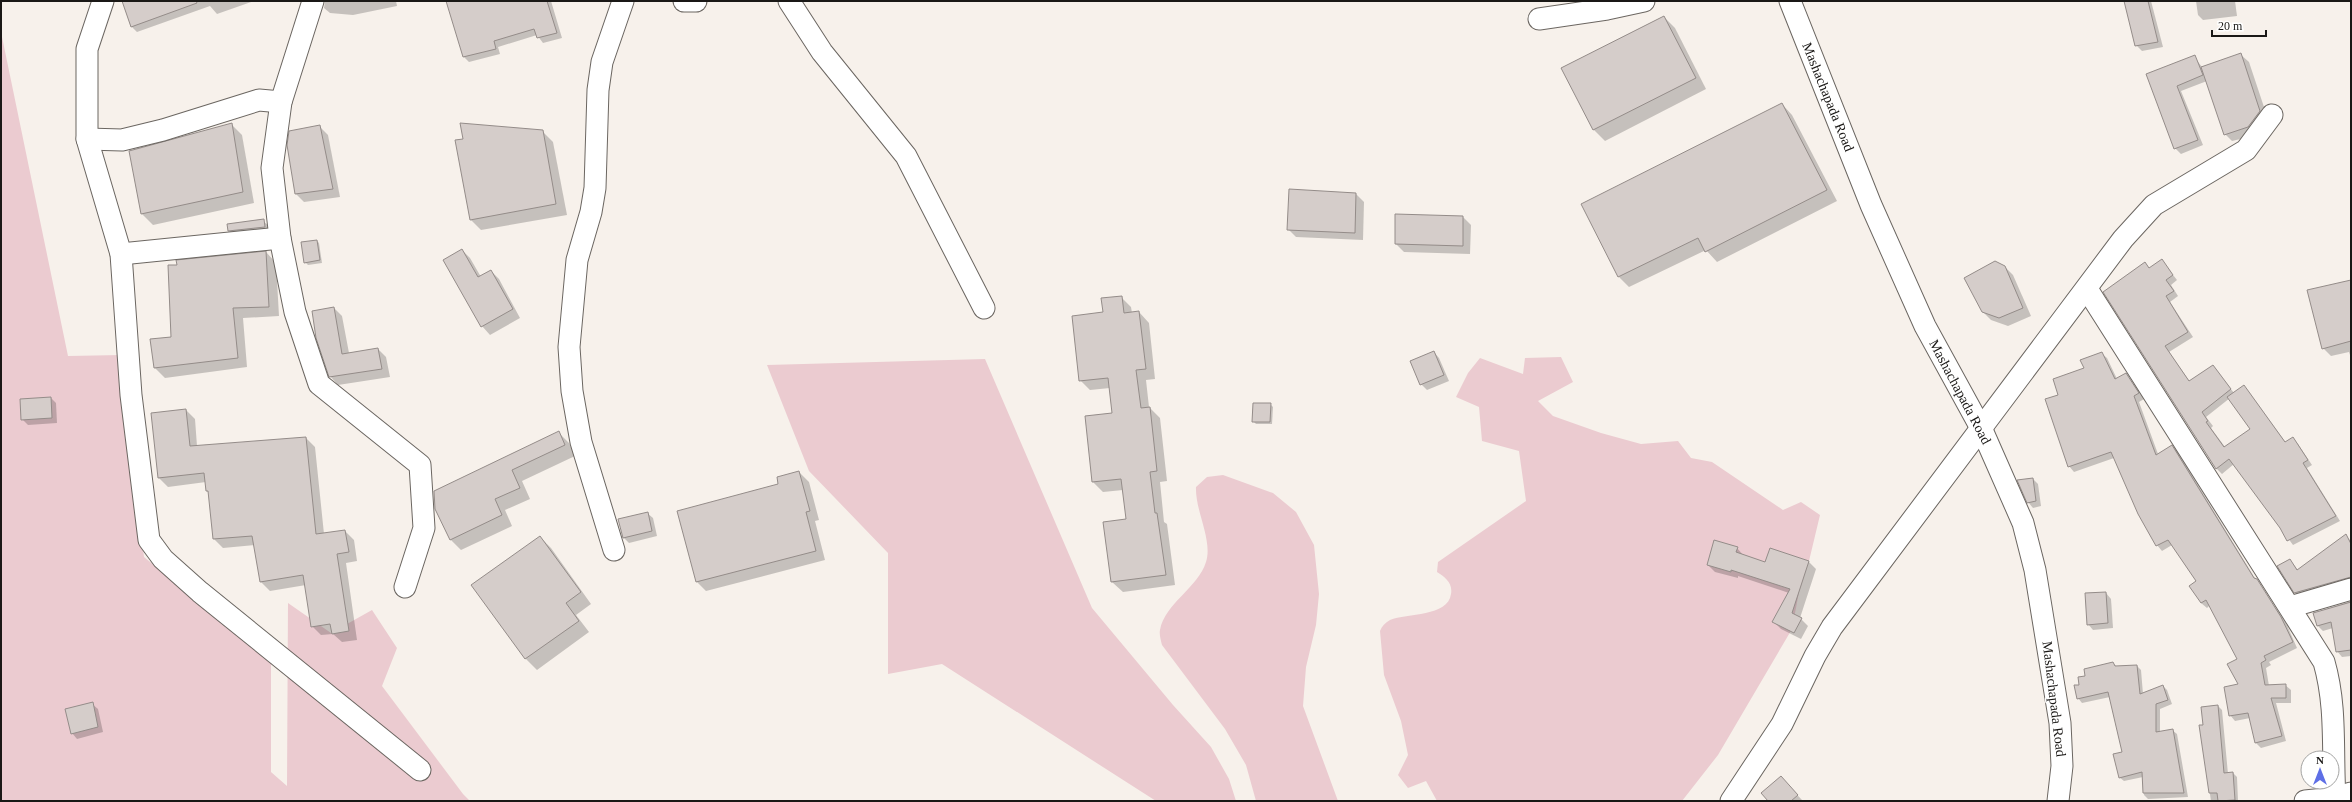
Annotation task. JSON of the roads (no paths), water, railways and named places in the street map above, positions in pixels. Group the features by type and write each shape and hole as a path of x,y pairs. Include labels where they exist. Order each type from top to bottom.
{"street":[{"path":"103,1 87,49 87,139 121,254 131,395 149,540 163,560 200,592 420,770"},
{"path":"314,1 281,102 272,168 280,238 296,312 319,384 420,465 424,528 405,587"},
{"path":"614,550 581,442 572,391 569,347 577,260 591,212 595,188 598,90 602,62 623,1"},
{"path":"684,1 696,1"},
{"path":"789,1 822,52 906,156 984,308"},
{"path":"1539,19 1607,9 1644,1"},
{"name":"Mashachapada Road","path":"1790,1 1871,205 1925,326 1982,430 2022,523 2035,570 2060,723 2062,766 2058,801"},
{"path":"87,139 122,140 163,130 259,100 281,102"},
{"path":"1732,801 1782,724 1815,656 1832,627 1982,430 2123,239 2154,205 2246,150 2272,115"},
{"path":"121,254 280,238"},
{"path":"2087,289 2324,662 2331,686 2343,796 2305,801"},
{"path":"2290,607 2351,589"}]}
